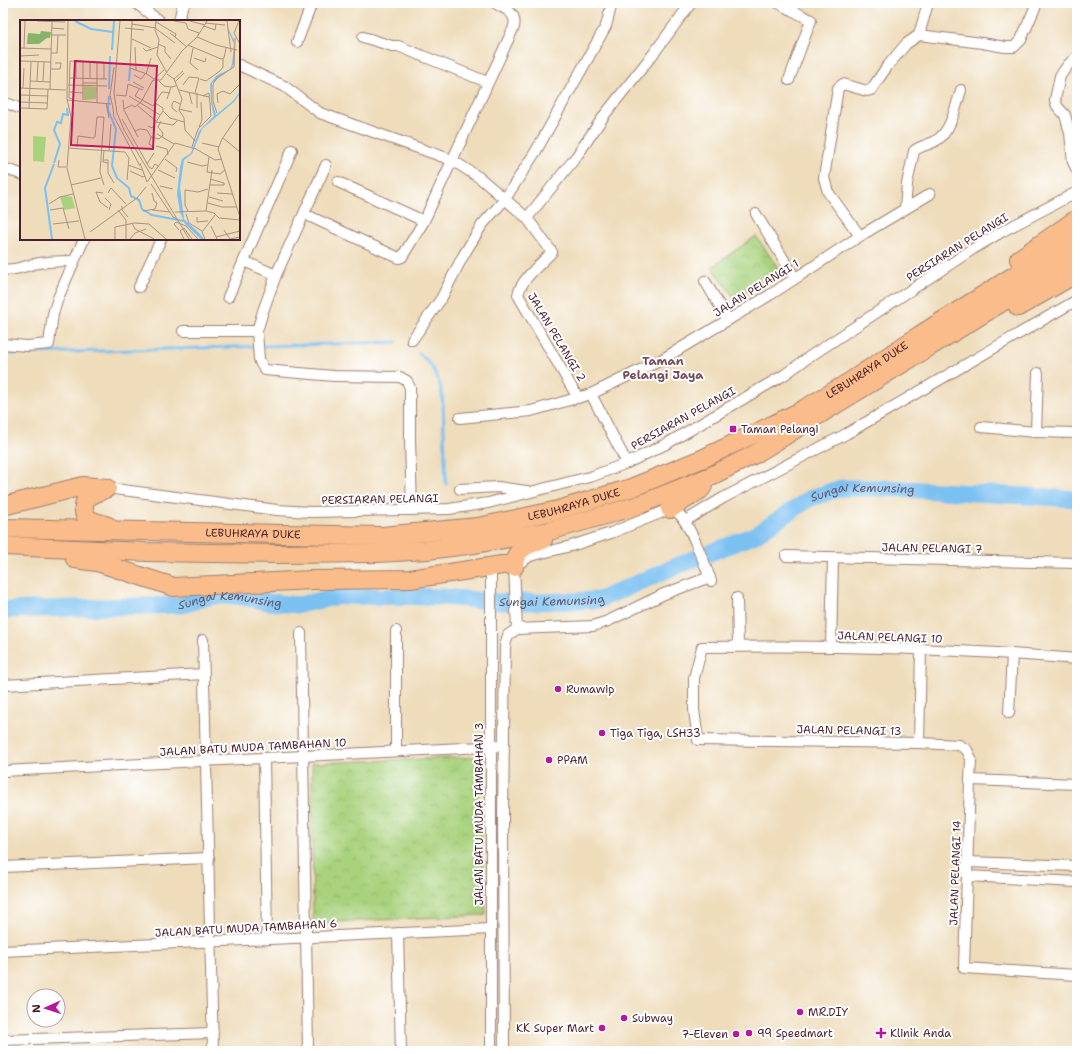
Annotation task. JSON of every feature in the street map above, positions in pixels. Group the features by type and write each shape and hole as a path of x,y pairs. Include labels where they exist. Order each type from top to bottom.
{"highway":[{"path":"869,369 915,329 1077,219"},
{"name":"LEBUHRAYA DUKE","path":"3,528 382,536 478,527 554,511 631,488 704,458 799,412 835,391 1077,236"},
{"name":"LEBUHRAYA DUKE","path":"3,546 146,552 276,554 378,553 427,550 475,544 549,531 636,506 711,476 755,454 1077,256"},
{"path":"845,400 888,382 1077,273"},
{"path":"670,509 700,490 711,476"},
{"path":"3,506 83,486 107,488"},
{"path":"107,488 86,499 84,502 83,513 85,517 91,520 120,530"},
{"path":"3,552 98,562 170,587 312,580 410,579 502,565 514,567 516,555 525,546 617,520 631,514 636,506"}],"street":[{"path":"136,3 158,20"},
{"path":"179,20 182,7 185,3"},
{"path":"297,42 312,3"},
{"path":"311,217 400,258 404,254 424,221 514,27 516,20 512,13 495,3"},
{"path":"412,340 441,299 462,256 482,225 505,199 536,151 606,26 612,3"},
{"path":"240,65 284,86 320,112 452,160 480,178 527,218 576,157 606,113 654,53 691,3"},
{"path":"778,3 811,20 789,80"},
{"path":"860,236 828,192 824,178 838,88 842,84 867,91 874,88 886,68 906,44 919,35 928,3"},
{"path":"919,35 1014,47 1021,40 1037,3"},
{"path":"363,37 392,46 398,46 488,82"},
{"path":"1077,56 1060,76 1055,100 1057,106 1065,115 1070,133 1073,162 1077,170"},
{"path":"905,209 907,184 914,151 938,139 950,124 961,90"},
{"path":"3,104 9,104 20,109"},
{"path":"228,297 292,150"},
{"path":"326,165 276,276 263,311 257,333 259,359 266,370 334,376 400,377 407,381 410,388 412,510"},
{"path":"3,168 20,174"},
{"path":"338,182 424,221"},
{"name":"PERSIARAN PELANGI","path":"107,488 277,510 311,512 412,510 449,509 488,503 593,476 627,463 668,443 784,375 973,249 1003,231 1077,192"},
{"name":"JALAN PELANGI 1","path":"460,418 531,411 591,394 661,360 770,295 860,236 930,194"},
{"path":"756,214 795,278"},
{"name":"JALAN PELANGI 2","path":"527,218 552,252 521,285 518,295 578,398"},
{"path":"3,344 27,346 49,344 53,314 58,298 84,240"},
{"path":"139,287 161,240"},
{"path":"3,269 14,270 33,264 54,261 74,261"},
{"path":"244,261 276,276"},
{"path":"705,281 728,320"},
{"path":"685,521 724,498 846,434 1077,300"},
{"path":"183,331 257,333"},
{"path":"1036,432 1038,373"},
{"path":"591,394 627,463"},
{"path":"981,427 1036,432 1077,433"},
{"path":"460,488 498,487 533,491"},
{"path":"504,1051 505,646 508,635 516,624 514,567 530,556 572,546 611,533 670,509 678,512 685,521 709,576 664,594 608,621 593,626 516,624"},
{"name":"JALAN PELANGI 7","path":"786,556 1077,563"},
{"path":"831,648 833,558"},
{"name":"JALAN BATU MUDA TAMBAHAN 3","path":"491,576 491,1051"},
{"path":"737,598 738,646"},
{"path":"396,631 396,751"},
{"path":"301,633 308,1051"},
{"path":"203,640 213,1051"},
{"name":"JALAN PELANGI 10","path":"698,740 694,710 694,678 702,647 738,646 921,650 1012,654 1077,659"},
{"path":"919,743 921,650"},
{"path":"1009,713 1012,654"},
{"path":"3,685 204,674"},
{"name":"JALAN PELANGI 13","path":"698,740 919,743 959,745 967,750 970,760 970,780"},
{"name":"JALAN BATU MUDA TAMBAHAN 10","path":"3,771 504,746"},
{"path":"264,758 267,939"},
{"path":"970,780 1077,784"},
{"name":"JALAN PELANGI 14","path":"970,780 964,968 1077,975"},
{"path":"3,867 209,858"},
{"path":"968,862 1077,866"},
{"path":"967,876 1077,882"},
{"name":"JALAN BATU MUDA TAMBAHAN 6","path":"3,951 491,929"},
{"path":"398,933 401,1051"},
{"path":"3,1040 213,1033"}],"green space":[{"path":"756,236 779,269 736,300 712,267"},
{"path":"476,757 486,915 313,923 312,763"}],"waterway":[{"path":"3,354 396,342"},
{"path":"419,353 434,370 441,389 443,399 446,484"},
{"name":"Sungai Kemunsing","path":"3,610 182,605 212,596 238,596 268,602 298,605 341,596 444,597 498,602 599,600 674,567 755,535 811,498 841,488 886,488 1077,499"}],"place":[{"name":"Taman Pelangi","path":"733,429"},
{"name":"Rumawip","path":"558,689"},
{"name":"Tiga Tiga, LSH33","path":"602,733"},
{"name":"PPAM","path":"549,760"},
{"name":"MR.DIY","path":"800,1012"},
{"name":"Subway","path":"624,1018"},
{"name":"KK Super Mart","path":"602,1028"},
{"name":"99 Speedmart","path":"749,1033"},
{"name":"Klinik Anda","path":"881,1033"},
{"name":"7-Eleven","path":"736,1034"}],"district":[{"name":"Taman Pelangi Jaya","path":"663,368"}]}
